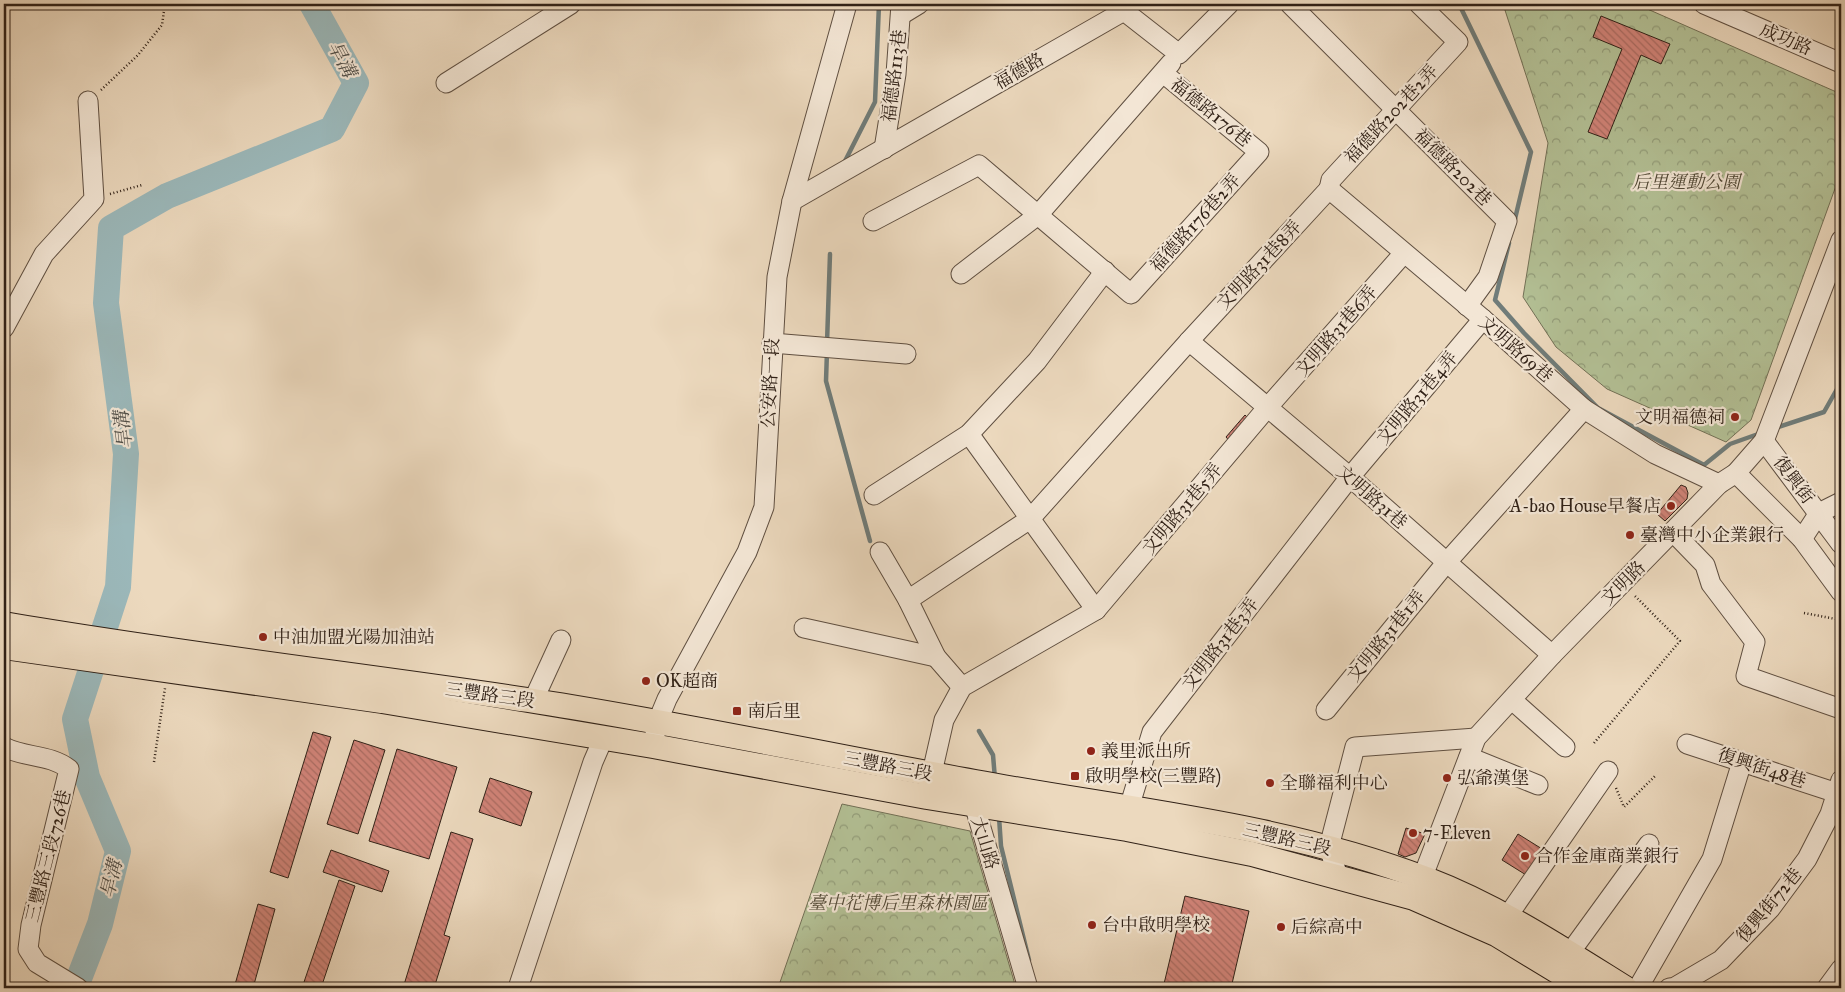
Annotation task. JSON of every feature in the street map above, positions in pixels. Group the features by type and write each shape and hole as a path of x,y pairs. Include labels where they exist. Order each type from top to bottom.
{"main road":[{"path":"4,624 67,646"},
{"name":"三豐路三段","path":"67,646 533,701 655,734 927,797 975,793"},
{"path":"4,647 67,646"},
{"name":"三豐路三段","path":"169,659 382,702 604,739 655,734 932,774 975,793 1128,819 1250,830 1330,847 1418,888 1586,988"},
{"name":"三豐路三段","path":"1128,819 1338,876 1418,888 1507,916 1625,988"}],"street":[{"path":"446,83 571,4"},
{"name":"公安路一段","path":"655,734 667,698 747,552 764,507 776,277 792,200 847,4"},
{"path":"901,9 920,4"},
{"path":"961,274 1038,215 1179,54 1229,4"},
{"name":"福德路202巷","path":"1290,4 1507,221 1488,277 1467,306"},
{"name":"福德路202巷2弄","path":"1329,189 1331,180 1395,108 1458,42 1419,4"},
{"name":"成功路","path":"1704,4 1841,63"},
{"name":"福德路","path":"792,200 884,149 1122,7 1179,54"},
{"name":"福德路113巷","path":"884,149 896,74 901,9"},
{"name":"福德路176巷","path":"1163,73 1259,152"},
{"path":"4,328 44,254 94,199 88,101"},
{"name":"福德路176巷2弄","path":"1105,271 1131,294 1259,152"},
{"path":"873,221 979,165 1105,271 1037,361 969,434 874,496"},
{"name":"文明路69巷","path":"1329,189 1484,319 1584,409 1655,454 1719,484"},
{"name":"文明路31巷8弄","path":"908,600 1030,519 1189,341 1329,189"},
{"name":"文明路","path":"1418,888 1476,738 1552,655 1719,484 1736,473 1764,441 1841,240"},
{"name":"文明路31巷6弄","path":"1267,408 1404,253"},
{"name":"文明路31巷4弄","path":"1350,477 1484,319"},
{"name":"文明路31巷","path":"1189,341 1350,477 1552,655"},
{"path":"772,343 906,354"},
{"name":"文明路31巷5弄","path":"1096,610 1267,408"},
{"name":"文明路31巷1弄","path":"1326,710 1446,563 1584,409"},
{"path":"927,797 944,720 962,686 1096,610 969,434"},
{"name":"復興街","path":"1764,441 1841,544"},
{"name":"復興街","path":"1736,473 1802,539 1841,592"},
{"name":"文明路31巷3弄","path":"1128,819 1152,732 1350,477"},
{"path":"1802,539 1819,513 1841,502"},
{"path":"1673,532 1705,565 1711,584 1755,642 1746,676 1841,709"},
{"path":"880,552 908,600 936,657 962,686"},
{"path":"804,628 936,657"},
{"path":"533,701 561,640"},
{"path":"1512,700 1565,747"},
{"path":"1338,876 1330,847 1355,747 1476,738"},
{"path":"518,988 593,762 604,739"},
{"name":"復興街48巷","path":"1687,744 1742,762 1839,786"},
{"name":"三豐路三段726巷","path":"4,747 12,751 58,761 69,769 31,925 28,949 37,963 78,988"},
{"path":"1469,757 1538,785"},
{"path":"1638,988 1686,908 1712,859 1742,762"},
{"path":"1507,916 1608,771"},
{"name":"復興街72巷","path":"1669,988 1675,987 1720,960 1770,909 1835,820 1839,786"},
{"name":"大山路","path":"975,793 1028,988"},
{"path":"1569,954 1649,844"},
{"path":"1827,988 1841,969"}],"path":[{"path":"88,101 138,55 162,24 165,4"},
{"path":"94,199 142,185"},
{"path":"1594,743 1680,641 1623,584"},
{"path":"1804,613 1841,620"},
{"path":"154,762 169,659"},
{"path":"1608,771 1624,807 1656,775"}],"green space":[{"name":"后里運動公園","path":"1503,4 1636,4 1841,94 1841,172 1751,420 1726,442 1607,389 1556,347 1523,297 1548,143"},
{"name":"臺中花博后里森林園區","path":"842,804 970,831 1016,988 778,988"}],"building":[{"path":"1601,16 1670,44 1661,64 1641,55 1607,139 1588,132 1622,49 1593,37"},
{"path":"1245,415 1252,422 1232,444 1226,437"},
{"name":"A-bao House早餐店","path":"1681,485 1686,487 1687,499 1665,521 1657,514"},
{"path":"313,732 331,737 288,878 270,872"},
{"path":"354,740 385,750 358,834 327,824"},
{"path":"397,749 457,767 429,859 369,841"},
{"path":"490,778 532,792 521,826 479,812"},
{"path":"1406,828 1425,834 1416,853 1405,857 1398,854"},
{"path":"451,832 473,839 444,935 450,937 434,988 403,988"},
{"name":"合作金庫商業銀行","path":"1518,834 1547,852 1531,878 1502,860"},
{"path":"331,850 389,871 382,892 323,872"},
{"path":"339,880 355,886 321,988 304,982"},
{"path":"1185,896 1249,911 1231,988 1163,988"},
{"path":"258,904 275,909 253,988 234,988"}],"waterway":[{"name":"旱溝","path":"64,988 78,981 100,924 118,851 87,777 75,719 118,587 126,454 106,303 111,228 167,196 332,129 356,83 312,4"},
{"path":"844,163 875,102 879,4"},
{"path":"1459,4 1531,152 1514,223"},
{"path":"1509,243 1495,300 1524,333 1598,408 1704,465 1730,444 1761,433"},
{"path":"827,343 830,254"},
{"path":"827,351 826,381 870,541"},
{"path":"1775,428 1824,412 1841,382"},
{"path":"979,731 993,755 995,779"},
{"path":"999,817 1001,846 1029,960"}],"place":[{"name":"文明福德祠","path":"1735,417"},
{"name":"A-bao House早餐店","path":"1671,506"},
{"name":"臺灣中小企業銀行","path":"1630,535"},
{"name":"中油加盟光陽加油站","path":"263,637"},
{"name":"OK超商","path":"646,681"},
{"name":"南后里","path":"737,711"},
{"name":"義里派出所","path":"1091,751"},
{"name":"啟明學校(三豐路)","path":"1075,776"},
{"name":"弘爺漢堡","path":"1447,778"},
{"name":"全聯福利中心","path":"1270,783"},
{"name":"7-Eleven","path":"1413,833"},
{"name":"合作金庫商業銀行","path":"1525,856"},
{"name":"台中啟明學校","path":"1092,925"},
{"name":"后綜高中","path":"1281,927"}]}
